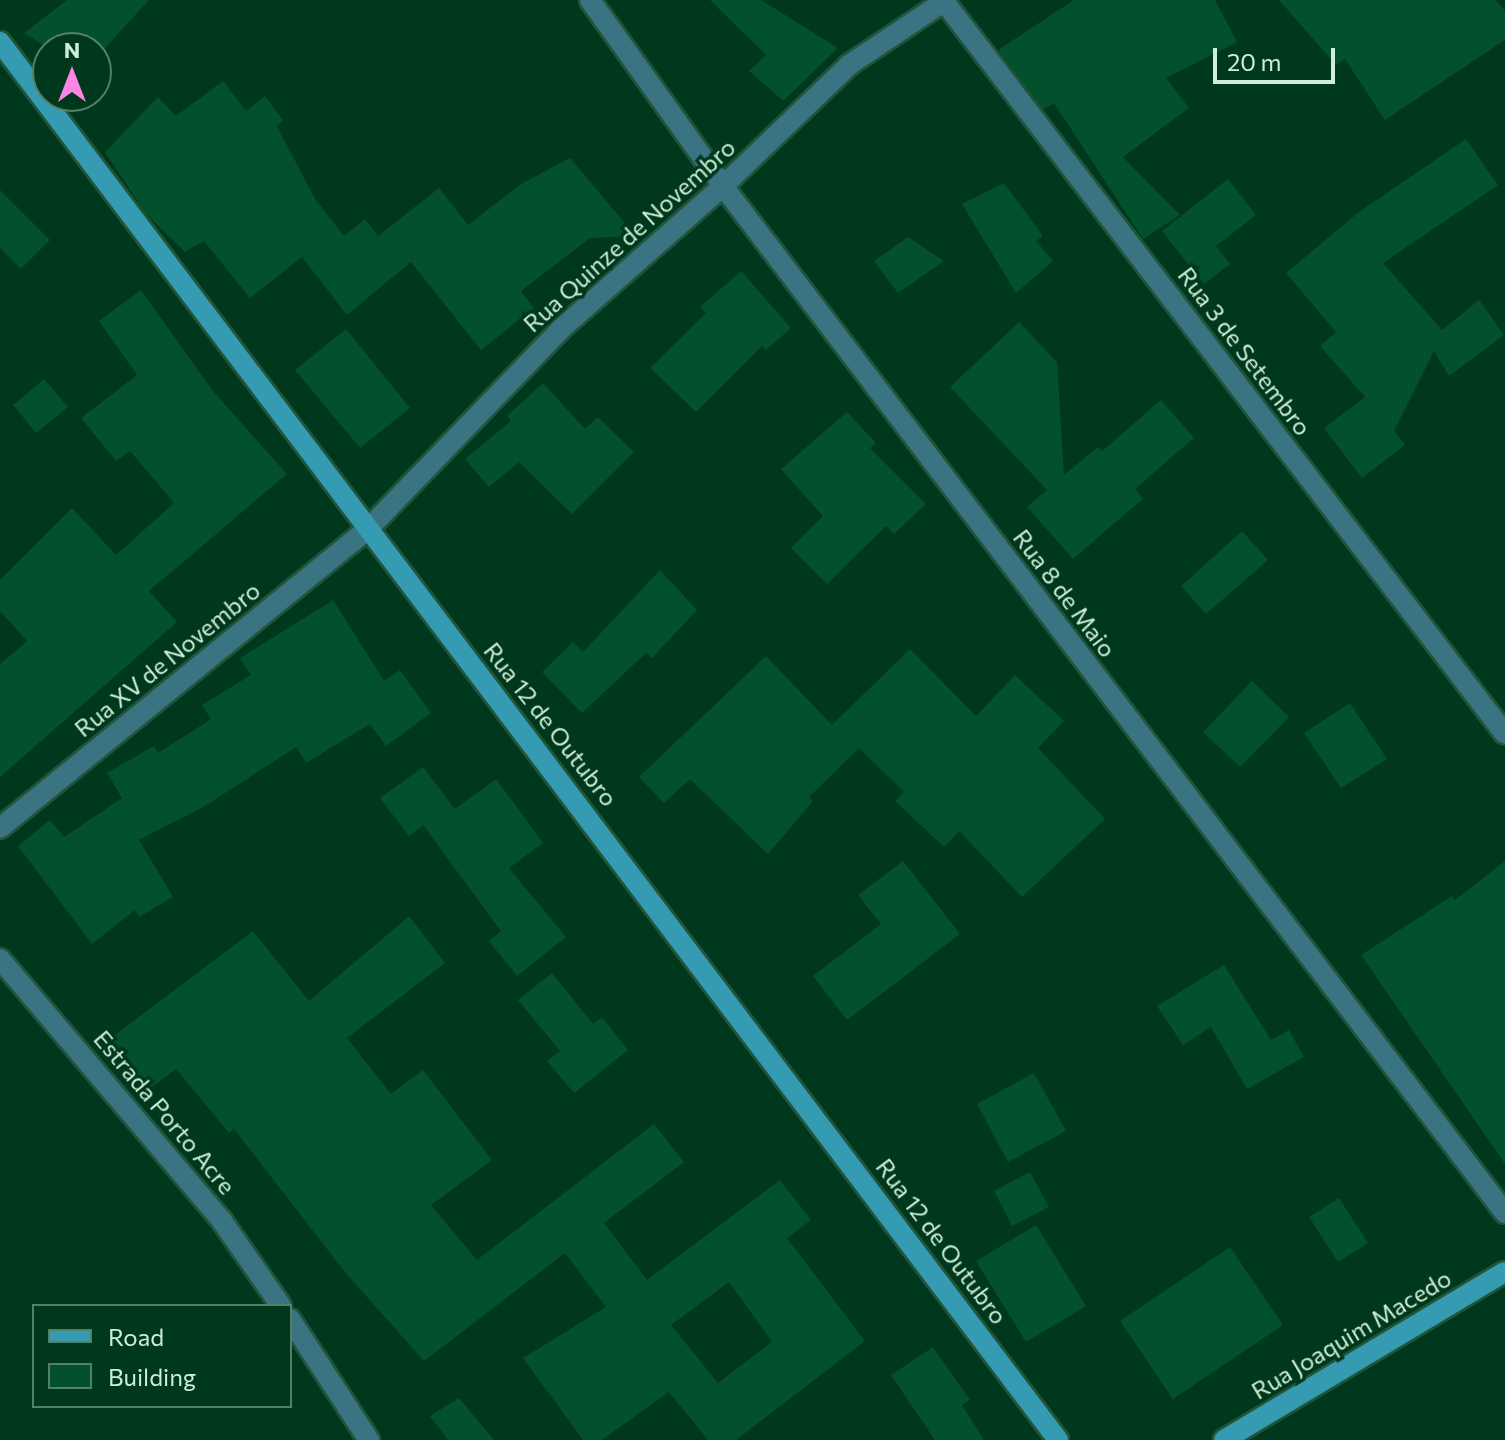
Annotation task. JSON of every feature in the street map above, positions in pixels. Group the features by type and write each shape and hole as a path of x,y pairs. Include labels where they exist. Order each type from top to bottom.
{"street":[{"name":"Rua 8 de Maio","path":"590,0 723,186 1505,1213"},
{"name":"Rua Quinze de Novembro","path":"367,530 561,329 723,186 849,65 945,0"},
{"name":"Rua 3 de Setembro","path":"945,0 1505,734"},
{"name":"Rua 12 de Outubro","path":"0,42 367,530 689,946 1058,1440"},
{"name":"Rua XV de Novembro","path":"0,828 367,530"},
{"name":"Estrada Porto Acre","path":"0,959 222,1221 280,1304"},
{"name":"Rua Joaquim Macedo","path":"1224,1440 1505,1272"},
{"path":"292,1322 369,1440"}],"building":[{"path":"67,0 149,0 112,40 112,32 32,32 32,38 24,33"},
{"path":"710,0 761,0 838,48 783,101 749,71 766,55"},
{"path":"1074,0 1215,0 1237,42 1166,78 1189,108 1123,157 1180,215 1143,239 1054,103 1043,110 998,50"},
{"path":"1279,0 1496,0 1505,11 1505,40 1385,120 1345,59 1336,65"},
{"path":"223,81 246,111 265,96 283,120 277,126 315,199 344,236 365,219 378,236 439,188 468,225 521,184 570,158 636,236 590,238 521,291 534,308 481,350 411,262 347,315 302,257 250,298 204,241 185,252 146,214 105,152 158,97 176,116"},
{"path":"1466,139 1498,185 1383,263 1442,330 1479,300 1504,335 1449,376 1434,351 1394,431 1405,445 1362,478 1324,428 1365,397 1320,346 1336,332 1286,273 1359,212"},
{"path":"1228,179 1256,215 1216,246 1230,264 1204,284 1162,231"},
{"path":"1004,183 1043,236 1036,241 1053,261 1016,293 962,204"},
{"path":"0,190 50,240 21,269 0,248"},
{"path":"908,237 944,261 898,293 874,261"},
{"path":"741,271 791,328 766,350 762,346 696,412 650,368 706,313 700,307"},
{"path":"141,290 212,390 287,474 149,591 177,622 0,777 0,664 27,641 0,611 0,580 72,508 116,555 174,503 130,451 116,461 81,418 137,375 99,321"},
{"path":"1019,322 1057,362 1064,475 1098,447 1102,451 1161,400 1194,438 1135,489 1143,499 1073,559 1027,507 1047,490 950,387"},
{"path":"346,329 410,408 360,448 295,370"},
{"path":"44,379 68,407 36,433 13,405"},
{"path":"543,383 585,429 598,417 634,452 572,514 519,462 489,487 465,459 511,421 507,416"},
{"path":"847,412 876,443 870,448 926,504 894,534 886,526 827,584 791,548 823,516 781,469"},
{"path":"1242,531 1268,560 1206,614 1181,586"},
{"path":"660,570 697,610 652,658 646,653 582,713 542,672 573,642 583,652"},
{"path":"333,600 384,681 400,670 431,713 386,746 370,724 306,763 296,747 205,806 139,840 173,897 139,917 135,910 92,944 18,846 50,820 64,837 122,798 107,773 154,746 158,753 211,719 202,705 251,675 240,658"},
{"path":"910,649 976,716 1015,675 1064,721 1038,748 1105,819 1022,897 959,831 944,847 895,801 904,792 859,748 809,797 813,801 768,854 690,779 664,803 639,777 766,656 832,725"},
{"path":"1252,681 1289,717 1240,767 1203,732"},
{"path":"1350,703 1387,759 1341,788 1304,733"},
{"path":"423,767 455,809 496,779 543,843 509,868 566,937 517,976 489,941 501,931 423,825 409,836 380,798"},
{"path":"903,861 960,934 847,1020 813,976 881,924 858,895"},
{"path":"1505,861 1505,1164 1361,955 1452,896 1455,900"},
{"path":"409,916 445,963 347,1038 391,1094 423,1070 492,1160 431,1205 477,1260 654,1124 684,1162 604,1223 647,1280 780,1180 811,1220 787,1238 865,1341 736,1440 708,1440 669,1392 602,1440 583,1440 523,1358 606,1307 565,1253 424,1361 344,1271 234,1129 229,1133 176,1069 144,1093 103,1044 253,931 309,1001","holes":["729,1282 772,1342 718,1383 671,1325"]},
{"path":"1224,965 1271,1040 1289,1030 1304,1057 1247,1089 1211,1027 1183,1045 1157,1006"},
{"path":"552,973 593,1024 602,1017 628,1050 574,1093 547,1061 560,1051 518,1000"},
{"path":"1034,1073 1066,1131 1008,1162 977,1104"},
{"path":"1030,1172 1049,1207 1012,1226 994,1191"},
{"path":"1339,1198 1368,1243 1338,1262 1309,1217"},
{"path":"1036,1225 1086,1306 1026,1342 976,1261"},
{"path":"1230,1247 1283,1325 1173,1399 1120,1321"},
{"path":"933,1347 970,1400 962,1405 984,1440 935,1440 891,1375"},
{"path":"459,1398 494,1440 448,1440 430,1416"}]}
